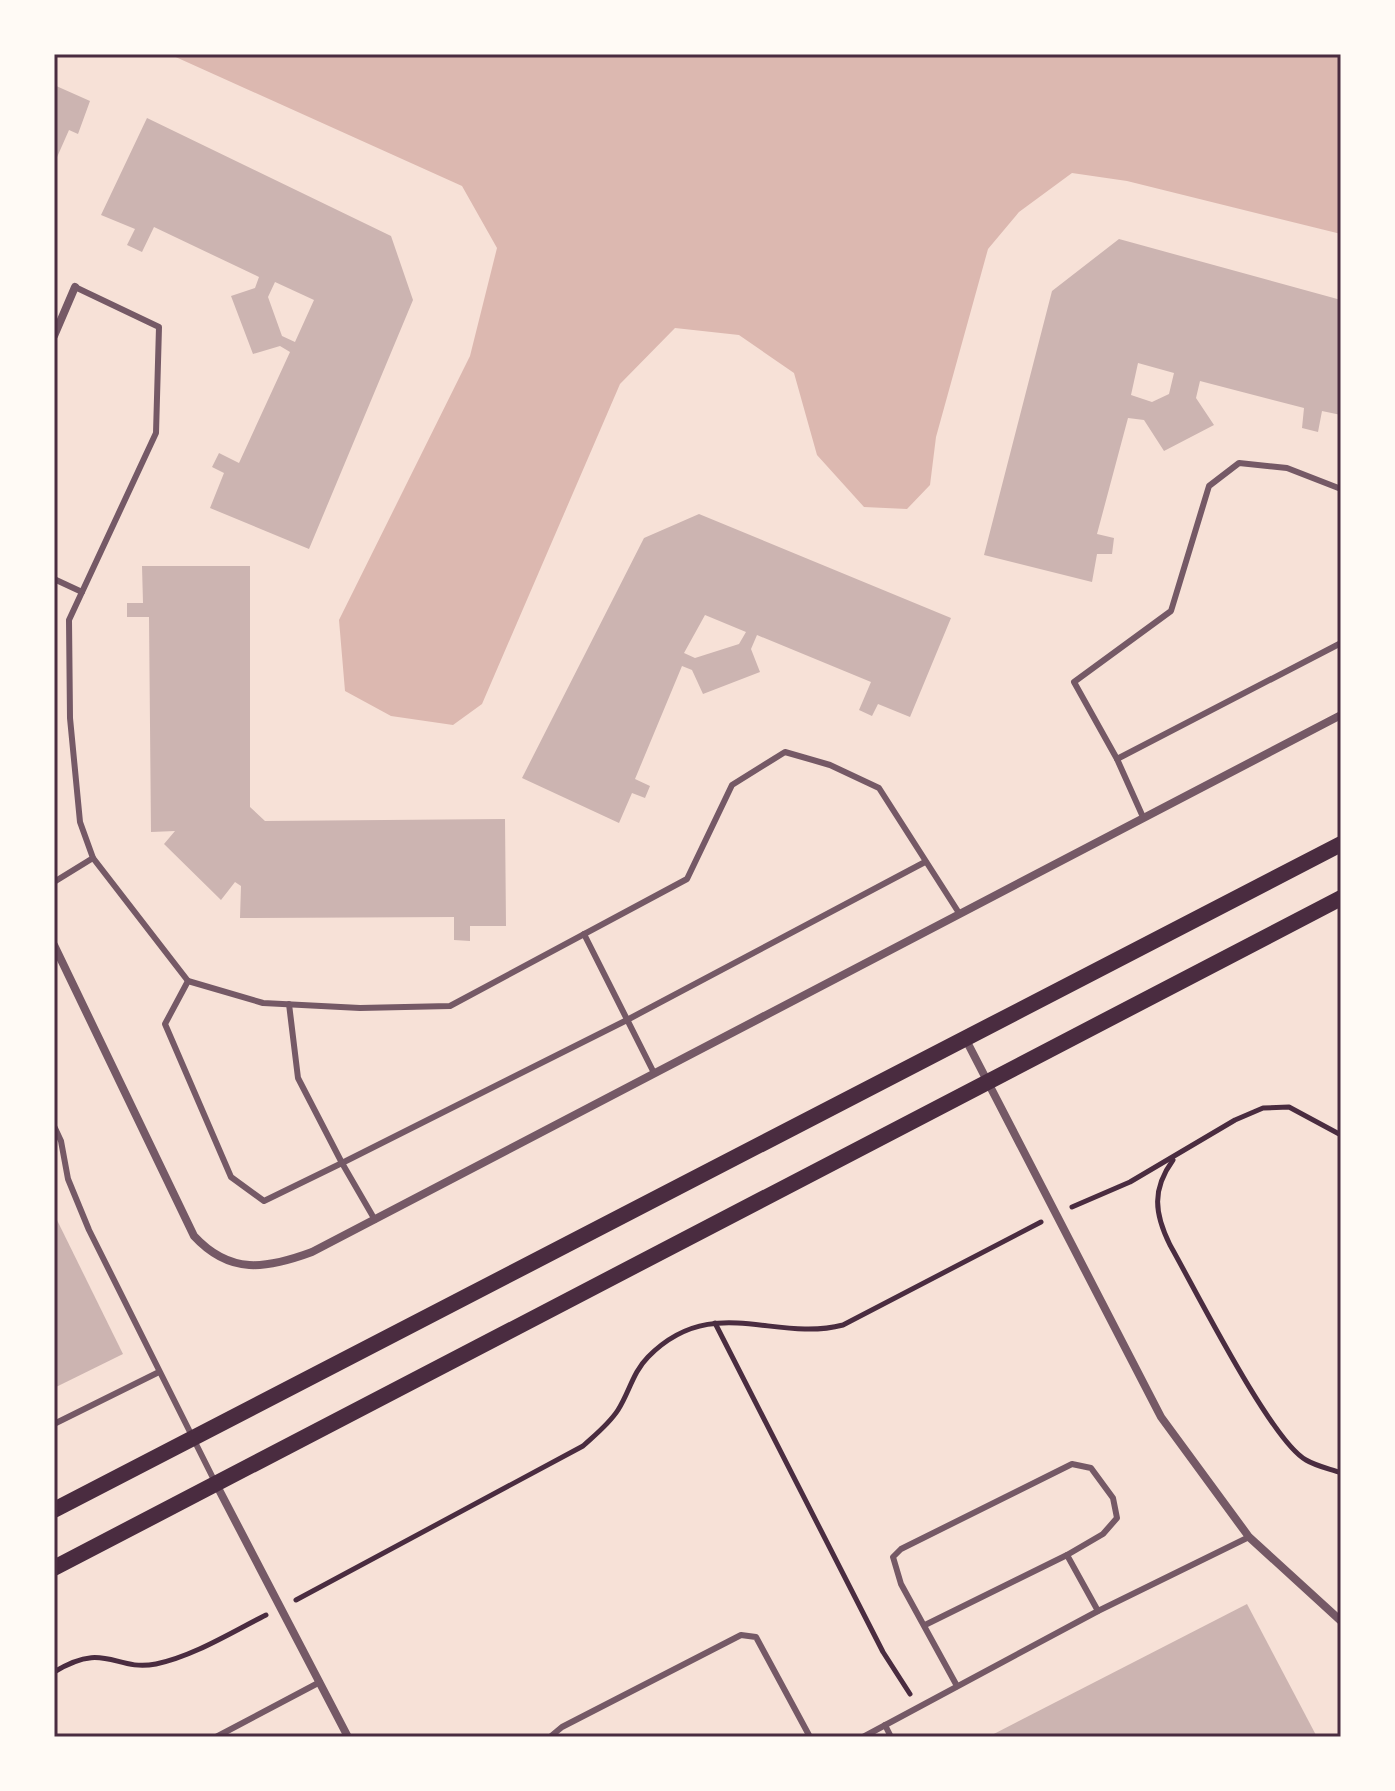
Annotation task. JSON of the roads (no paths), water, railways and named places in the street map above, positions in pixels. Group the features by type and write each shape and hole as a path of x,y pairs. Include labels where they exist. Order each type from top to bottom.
{"main road":[{"path":"54,1510 1341,844"},
{"path":"54,1568 1341,898"}],"street":[{"path":"54,336 75,287"},
{"path":"54,945 194,1236 209,1253 237,1264 275,1266 312,1252 375,1220 1341,715"},
{"path":"964,1037 1161,1417 1249,1537 1341,1621"},
{"path":"215,1484 348,1737"}],"lane":[{"path":"75,287 159,327 156,433 69,620 70,718 80,822 93,858 188,981 263,1003 360,1008 450,1006 687,879 732,785 785,752 830,765 879,788 959,913"},
{"path":"1143,817 1117,759 1074,682 1171,611 1209,486 1239,463 1287,468 1341,489"},
{"path":"54,579 82,592"},
{"path":"1117,759 1341,643"},
{"path":"54,882 93,858"},
{"path":"188,981 165,1024 231,1177 264,1201 627,1020 925,862"},
{"path":"584,934 654,1073"},
{"path":"289,1004 298,1078 375,1220"},
{"path":"54,1126 61,1141 68,1179 89,1230 215,1484"},
{"path":"54,1424 159,1372"},
{"path":"925,1625 1103,1534 1117,1518 1113,1498 1091,1468 1072,1464 901,1549 893,1557 901,1584 957,1686"},
{"path":"863,1737 1098,1611 1249,1537"},
{"path":"1067,1555 1098,1611"},
{"path":"550,1737 562,1727 741,1635 756,1637 810,1737"},
{"path":"216,1737 320,1682"},
{"path":"885,1725 891,1737"}]}
